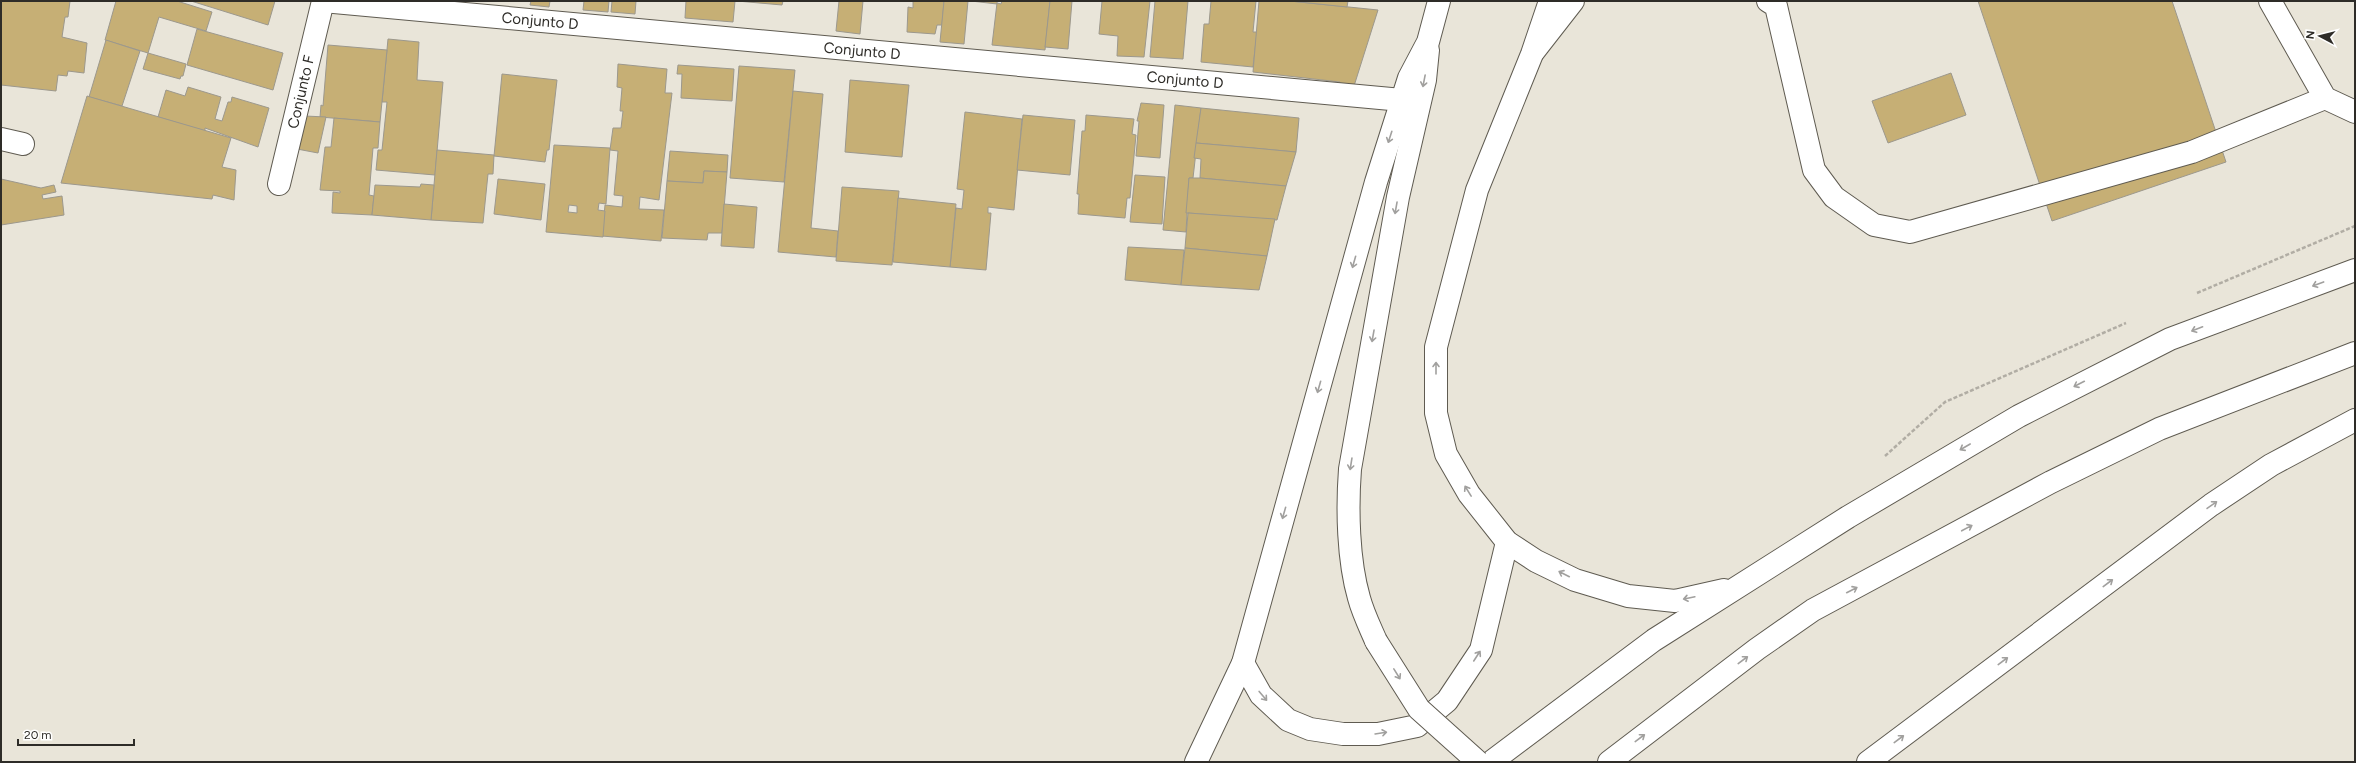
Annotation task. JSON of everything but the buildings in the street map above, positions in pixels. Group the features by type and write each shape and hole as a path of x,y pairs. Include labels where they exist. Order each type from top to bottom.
{"main road":[{"name":"Conjunto D","path":"323,1 1402,100"},
{"name":"Conjunto F","path":"279,184 323,1"},
{"path":"1439,1 1428,42 1425,80 1398,198 1350,469 1347,508 1352,559 1359,598 1376,641 1419,709 1478,762"},
{"path":"1550,1 1532,54 1477,190 1436,347 1436,413 1446,454 1469,494 1507,542 1536,560 1575,580 1628,596 1675,601 1741,586"},
{"path":"1532,54 1574,1"},
{"path":"2270,1 2325,98 2355,112"},
{"path":"1774,3 1814,170 1834,197 1874,225 1910,232 2192,152 2325,98"},
{"path":"1196,762 1243,663 1374,190 1415,63 1428,42"},
{"path":"1,139 23,144"},
{"path":"1491,762 1654,640 1848,517 2019,416 2170,339 2355,270"},
{"path":"1609,762 1757,649 1813,610 2051,482 2159,428 2355,353"},
{"path":"1868,762 2211,505 2271,465 2355,420"},
{"path":"1243,663 1261,695 1288,720 1310,729 1343,734 1378,734 1417,726 1447,701 1481,650 1507,542"}]}
